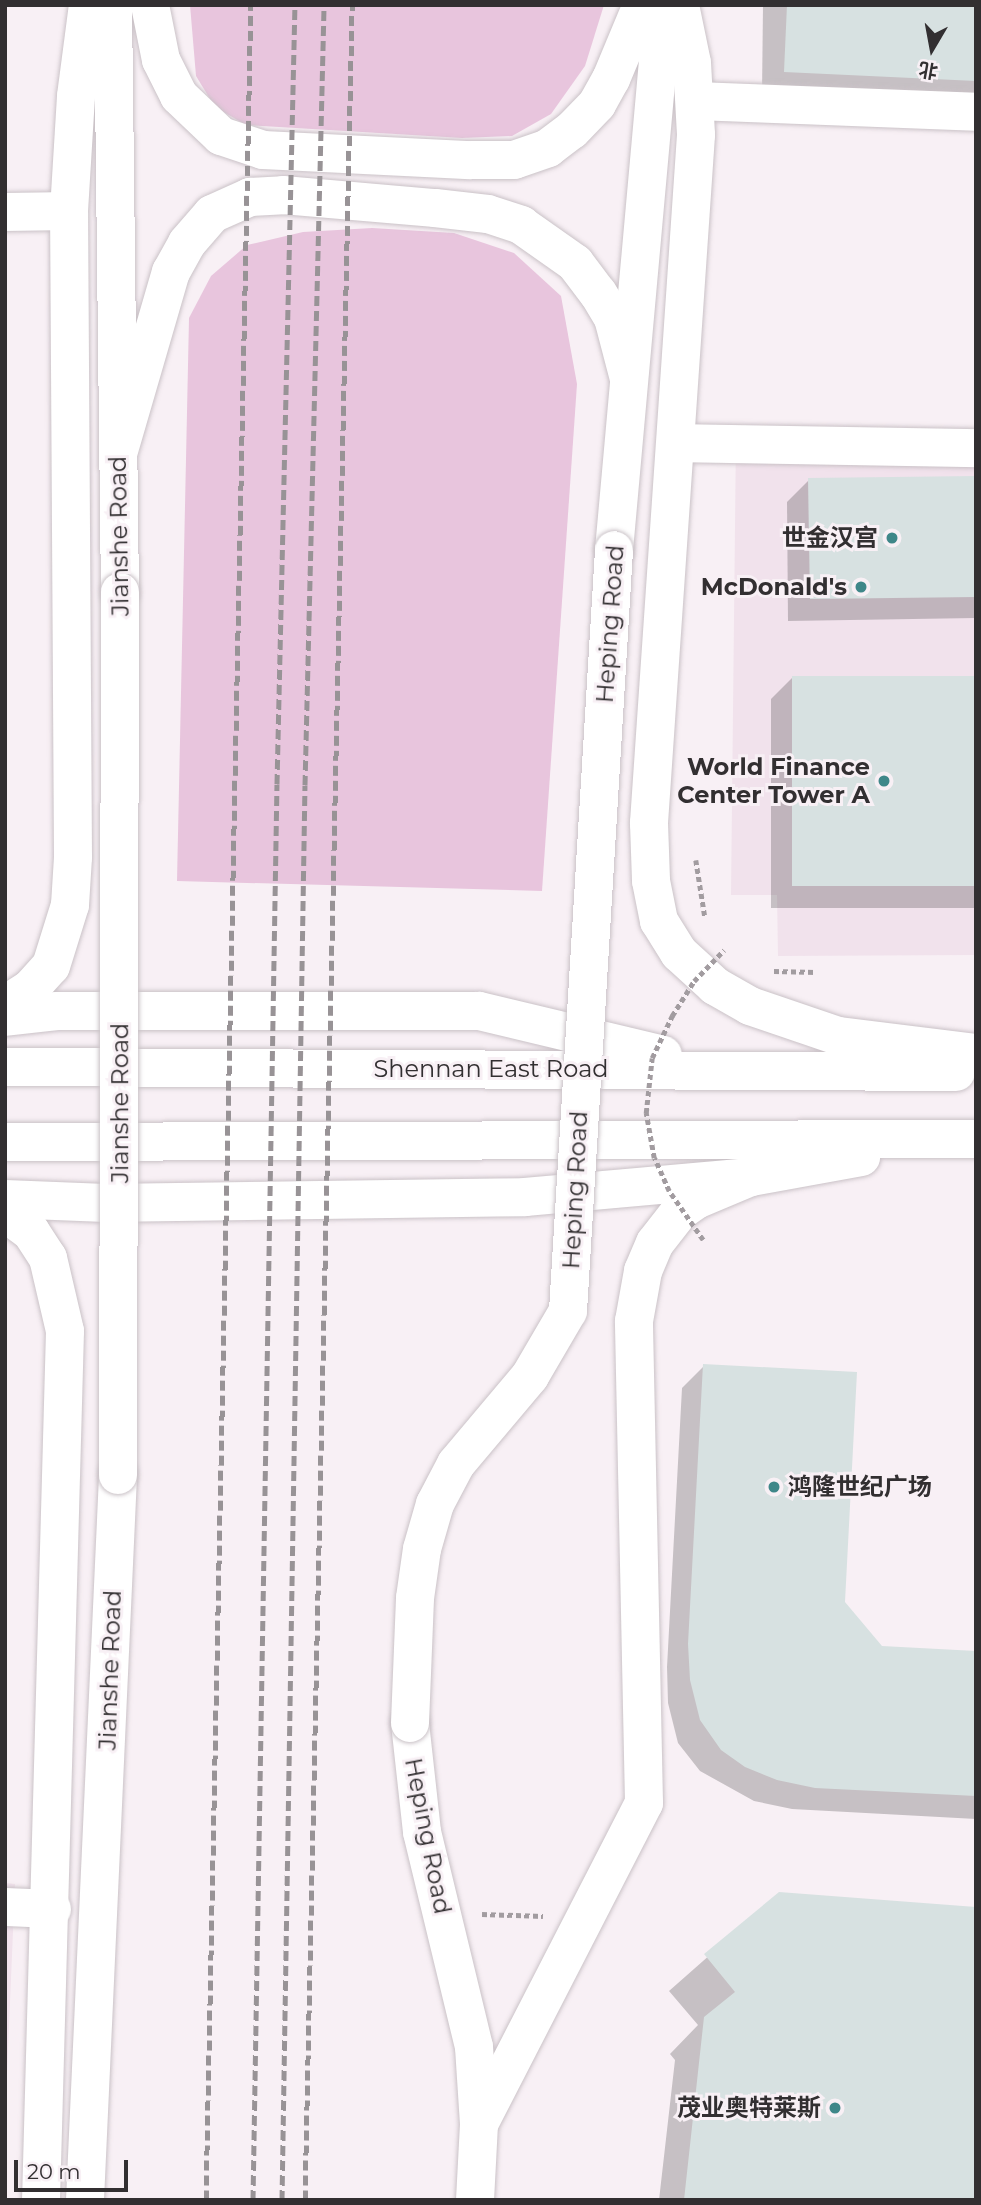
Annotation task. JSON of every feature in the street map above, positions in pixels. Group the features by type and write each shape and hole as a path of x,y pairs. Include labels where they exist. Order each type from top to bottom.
{"main road":[{"path":"5,1005 30,989 51,965 70,905 73,817 69,211 75,108 88,5"},
{"name":"Jianshe Road","path":"85,2200 118,1475 120,592 113,5"},
{"path":"150,5 161,60 178,96 221,136 263,150 471,160 514,160 548,148 572,130 597,104 611,79 642,5"},
{"name":"Heping Road","path":"475,2200 479,2124 474,2047 422,1832 410,1723 415,1598 422,1549 435,1504 456,1464 530,1376 568,1311 614,550 663,5"},
{"path":"680,5 696,101 676,443 649,823 659,921 679,953 715,986 750,1006 838,1036 976,1053"},
{"path":"696,101 976,112"},
{"path":"118,454 171,272 187,243 212,214 250,197 295,196 435,208 488,214 521,225 575,263 598,293 613,318 629,379"},
{"path":"5,212 69,211"},
{"path":"676,443 976,448"},
{"path":"5,1017 57,1011 479,1011 726,1070"},
{"name":"Shennan East Road","path":"5,1067 976,1072"},
{"path":"5,1142 970,1139"},
{"path":"5,1199 106,1202 525,1197 751,1177 970,1139"},
{"path":"479,2124 644,1803 634,1321 643,1271 655,1242 678,1212 695,1200 751,1177"},
{"path":"5,1213 31,1232 48,1258 65,1331 52,1909 41,2200"},
{"path":"5,1907 52,1909"},
{"path":"88,2157 102,2200"}],"path":[{"path":"696,860 698,893 712,930"},
{"path":"718,940 724,950 734,955"},
{"path":"703,1240 664,1180 654,1157 646,1113 652,1058 671,1016 694,981 724,950"},
{"path":"765,969 816,972"},
{"path":"467,1913 551,1916"}],"shaded area":[{"path":"190,5 604,5 585,66 551,114 512,136 462,138 246,125 215,107 196,76"},
{"path":"372,228 454,233 514,253 561,296 577,384 542,891 177,881 189,318 211,276 247,245 303,232"},
{"path":"736,434 976,434 976,955 778,956 777,895 731,895"},
{"path":"5,1883 15,1884 5,2122"}],"building":[{"path":"787,5 976,5 976,81 784,72"},
{"name":"世金汉宫","path":"976,476 976,597 810,599 808,478"},
{"name":"World Finance Center Tower A","path":"792,676 976,676 976,886 792,886"},
{"name":"鸿隆世纪广场","path":"703,1364 857,1372 845,1602 882,1646 976,1651 976,1796 815,1788 777,1780 745,1767 721,1750 700,1720 690,1680 688,1644"},
{"name":"茂业奥特莱斯","path":"779,1892 976,1907 976,2200 684,2200 704,2017 735,1992 704,1954"}],"railway":[{"path":"206,2200 251,5"},
{"path":"253,2200 277,784 295,5"},
{"path":"282,2200 305,785 324,5"},
{"path":"305,2200 352,5"}],"place":[{"name":"世金汉宫","path":"892,538"},
{"name":"McDonald's","path":"861,587"},
{"name":"World Finance Center Tower A","path":"884,781"},
{"name":"鸿隆世纪广场","path":"774,1487"},
{"name":"茂业奥特莱斯","path":"835,2108"}]}
